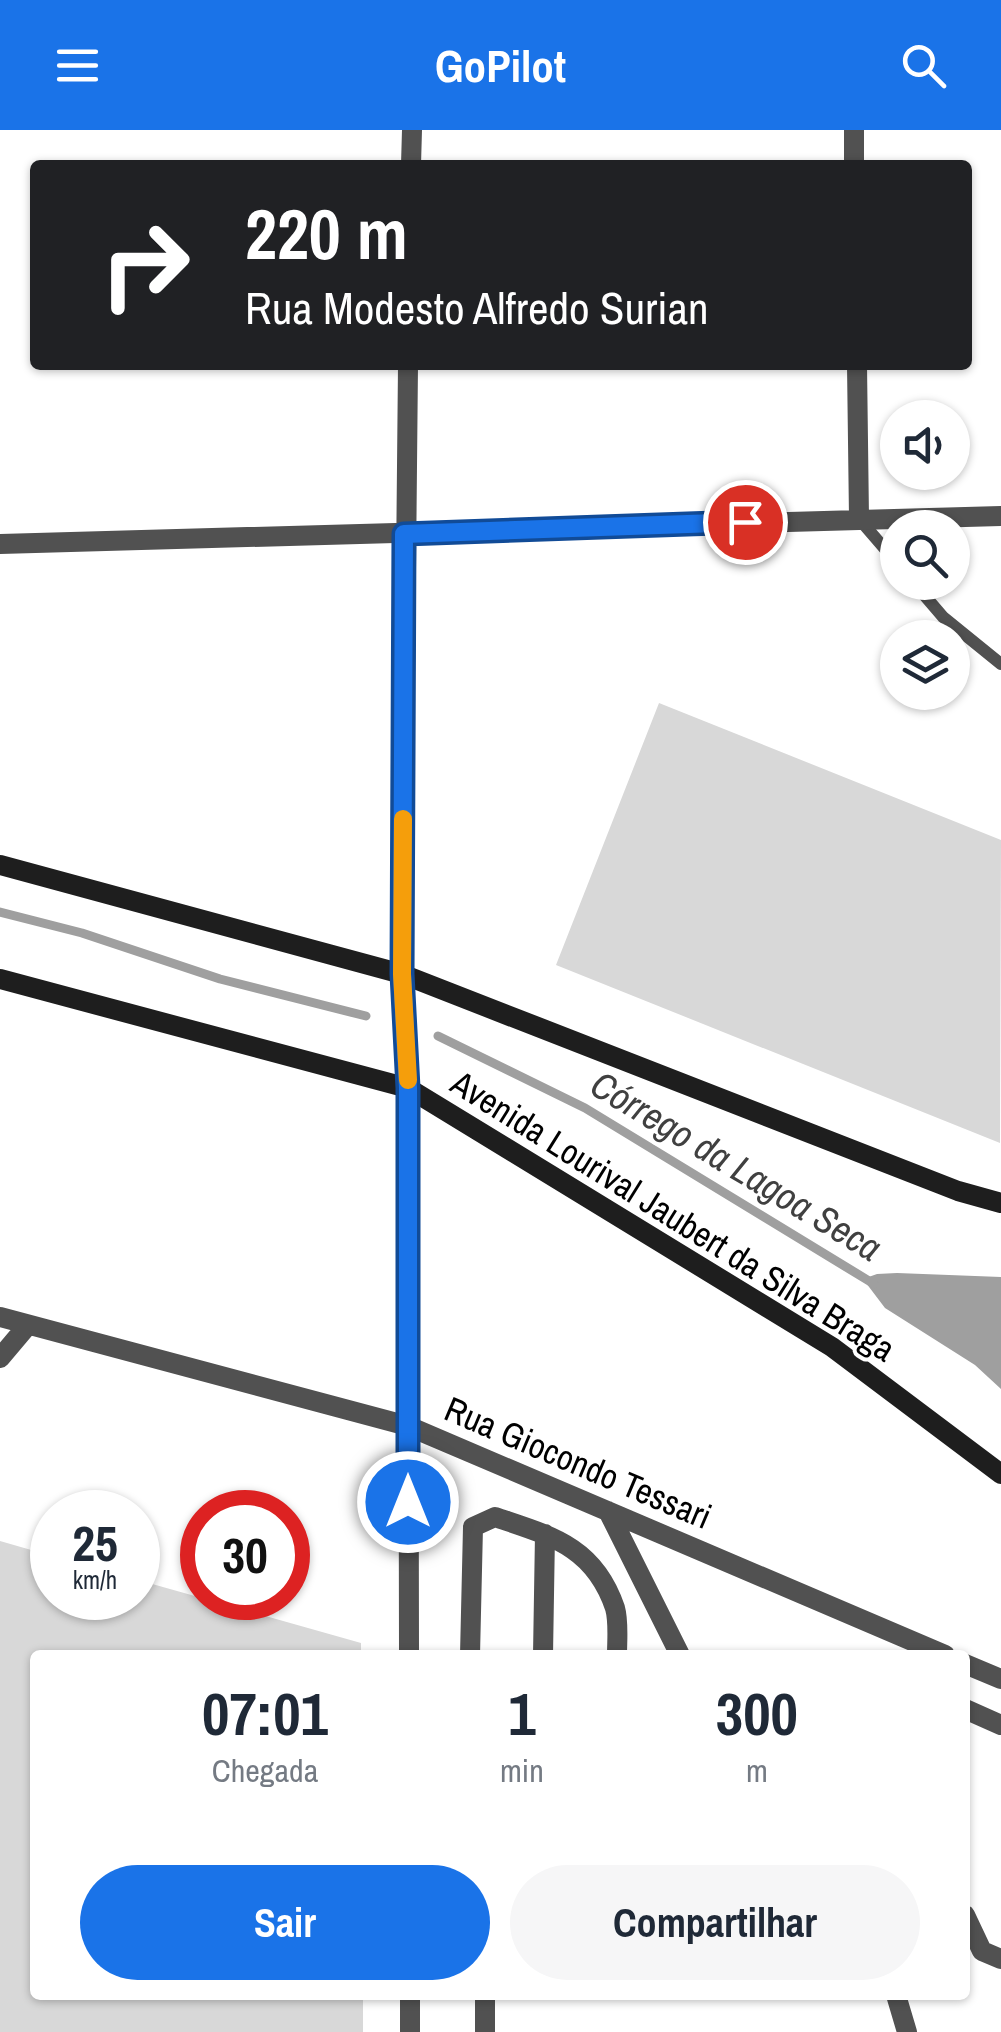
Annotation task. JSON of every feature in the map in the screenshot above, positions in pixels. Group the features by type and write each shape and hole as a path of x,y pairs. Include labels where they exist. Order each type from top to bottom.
{"street":[{"path":"411,160 412,130"},
{"path":"854,130 854,160"},
{"path":"408,370 402,974 408,1088 408,1650"},
{"path":"857,370 859,518"},
{"path":"0,544 1001,516"},
{"path":"0,866 402,974 958,1192 1001,1203"},
{"name":"Avenida Lourival Jaubert da Silva Braga","path":"0,979 408,1088 832,1348 1001,1474"},
{"name":"Rua Giocondo Tessari","path":"0,1317 408,1426 933,1650"},
{"path":"0,1358 27,1326"},
{"path":"608,1511 678,1650"},
{"path":"470,1650 473,1527 495,1518 545,1534 578,1550 602,1580 616,1611 617,1650"},
{"path":"543,1650 545,1534"},
{"path":"970,1666 1001,1679"},
{"path":"970,1711 1001,1725"},
{"path":"970,1927 982,1951 1001,1959"},
{"path":"410,2000 410,2032"},
{"path":"485,2000 485,2032"},
{"path":"899,2000 907,2032"}],"lane":[{"path":"859,518 880,543"},
{"path":"929,600 943,617 1001,664"}],"shaded area":[{"path":"659,703 1001,840 1000,1143 556,965"},
{"path":"897,1273 1001,1277 1001,1389 975,1365 885,1308 863,1279"},
{"path":"0,1541 30,1550 30,1620 160,1620 160,1586 180,1592 180,1620 280,1620 361,1643 361,1650 30,1650 30,2000 363,2000 363,2032 0,2032"}],"waterway":[{"path":"0,912 82,933 220,979 366,1016"},
{"name":"Córrego da Lagoa Seca","path":"438,1036 585,1108 874,1284"}],"slow traffic":[{"path":"403,819 402,974 408,1080"}],"route":[{"path":"408,1502 408,1088 402,974 404,534 745,522"}]}
